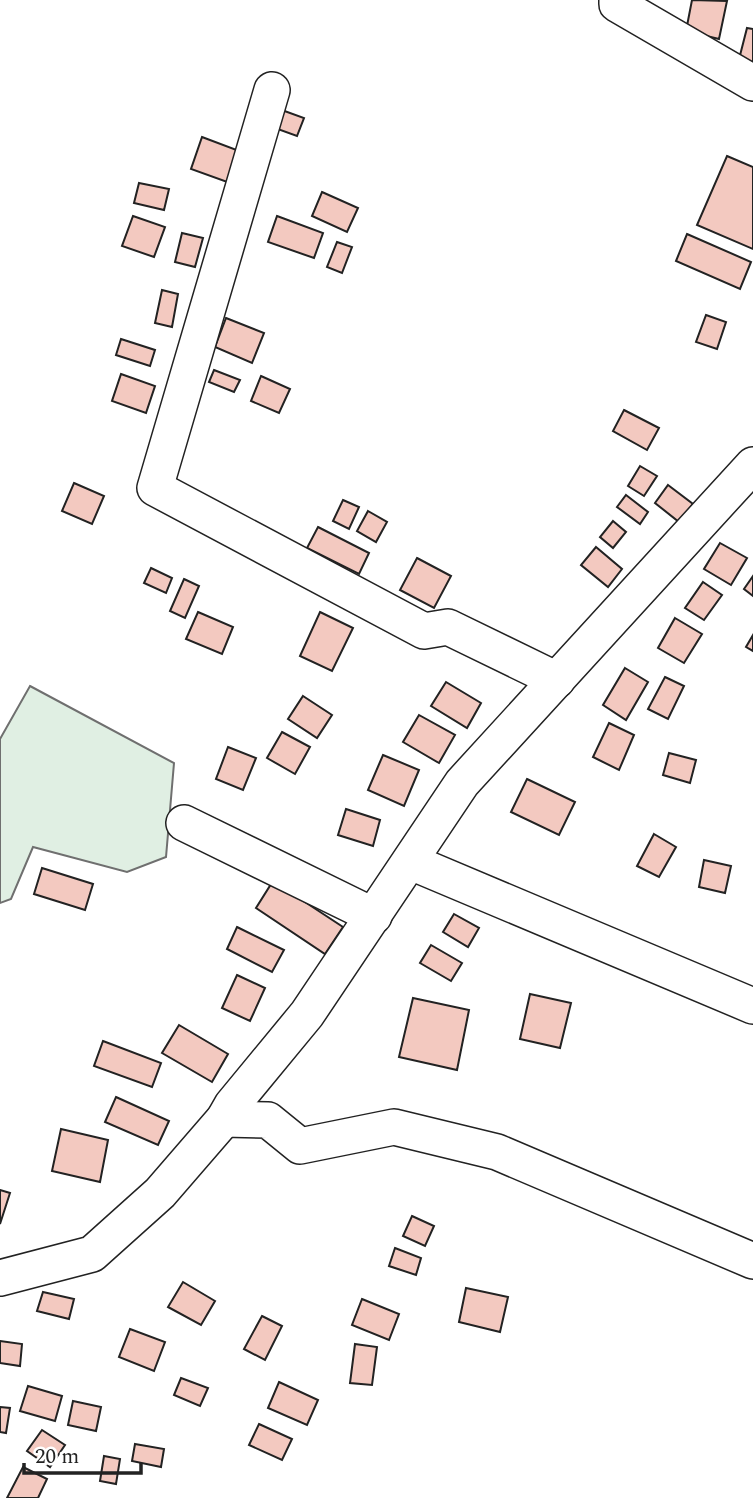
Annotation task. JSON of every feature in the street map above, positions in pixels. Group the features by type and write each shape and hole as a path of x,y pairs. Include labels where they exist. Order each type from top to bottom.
{"street":[{"path":"617,0 617,4 753,83"},
{"path":"272,90 155,488 424,631 448,627 557,680"},
{"path":"0,1278 92,1254 160,1194 224,1119 232,1105 307,1014 462,783 753,465"},
{"path":"184,823 374,916"},
{"path":"411,862 753,1006"},
{"path":"224,1119 268,1120 300,1146 394,1127 497,1152 753,1261"}],"green space":[{"path":"30,686 174,763 166,857 127,872 33,847 11,899 0,903 0,739"}],"building":[{"path":"692,0 727,1 719,39 686,31"},
{"path":"747,28 753,29 753,75 736,71"},
{"path":"279,109 304,118 297,136 272,127"},
{"path":"202,137 242,152 230,183 191,169"},
{"path":"727,156 753,167 753,249 697,225"},
{"path":"139,183 169,189 164,210 134,203"},
{"path":"322,192 358,208 347,232 312,216"},
{"path":"133,216 165,227 154,257 122,246"},
{"path":"277,216 323,233 314,258 268,242"},
{"path":"182,233 203,238 195,267 175,262"},
{"path":"687,234 751,262 740,289 676,261"},
{"path":"337,242 352,247 342,273 327,267"},
{"path":"162,290 178,294 172,327 155,323"},
{"path":"706,315 726,322 717,349 696,342"},
{"path":"226,318 264,333 252,363 215,347"},
{"path":"121,339 155,350 150,366 116,355"},
{"path":"214,370 240,380 234,392 209,382"},
{"path":"121,374 155,386 146,413 112,401"},
{"path":"261,376 290,389 279,413 251,401"},
{"path":"624,410 659,428 647,450 613,431"},
{"path":"640,466 657,476 644,496 628,486"},
{"path":"74,483 104,496 92,524 62,511"},
{"path":"668,485 693,504 679,522 655,503"},
{"path":"626,495 648,512 640,524 617,507"},
{"path":"343,500 359,507 349,529 333,521"},
{"path":"368,511 387,522 376,542 357,531"},
{"path":"613,521 626,532 613,548 600,537"},
{"path":"318,527 369,553 359,574 307,548"},
{"path":"720,543 747,558 731,585 704,569"},
{"path":"596,547 622,569 608,587 581,565"},
{"path":"417,558 451,576 434,608 400,590"},
{"path":"151,568 172,578 166,593 144,583"},
{"path":"753,576 753,596 744,589"},
{"path":"184,579 199,586 185,618 170,611"},
{"path":"703,582 722,595 704,620 685,608"},
{"path":"198,612 233,627 222,654 186,639"},
{"path":"320,612 353,628 332,671 300,656"},
{"path":"675,618 702,634 684,663 658,648"},
{"path":"753,635 753,651 746,647"},
{"path":"625,668 648,682 626,720 603,705"},
{"path":"665,677 684,686 668,719 648,709"},
{"path":"446,682 481,703 467,728 431,706"},
{"path":"303,696 332,715 317,738 288,719"},
{"path":"419,715 455,735 439,763 403,742"},
{"path":"609,723 634,735 619,770 593,757"},
{"path":"282,732 310,747 295,774 267,758"},
{"path":"228,747 256,758 243,790 216,779"},
{"path":"669,753 696,760 690,783 663,775"},
{"path":"383,755 419,770 404,806 368,790"},
{"path":"527,779 575,802 559,835 511,812"},
{"path":"346,809 380,820 373,846 338,835"},
{"path":"654,834 676,847 659,877 637,866"},
{"path":"704,860 731,866 725,893 699,887"},
{"path":"42,868 93,884 85,910 34,894"},
{"path":"273,881 343,927 325,954 256,908"},
{"path":"454,914 479,928 468,947 443,932"},
{"path":"237,927 284,950 272,972 227,949"},
{"path":"431,945 462,963 451,981 420,963"},
{"path":"237,975 265,988 250,1021 222,1008"},
{"path":"530,994 571,1003 560,1048 520,1039"},
{"path":"413,998 469,1010 457,1070 399,1057"},
{"path":"179,1025 228,1054 212,1082 162,1053"},
{"path":"103,1041 161,1063 152,1087 94,1066"},
{"path":"116,1097 169,1121 158,1145 105,1122"},
{"path":"61,1129 108,1140 100,1182 52,1171"},
{"path":"0,1190 10,1193 0,1224"},
{"path":"412,1216 434,1226 425,1246 403,1236"},
{"path":"395,1248 421,1258 416,1275 389,1266"},
{"path":"183,1282 215,1301 201,1325 168,1307"},
{"path":"466,1288 508,1297 500,1332 459,1322"},
{"path":"43,1292 74,1299 69,1319 37,1311"},
{"path":"362,1299 399,1314 389,1340 352,1325"},
{"path":"262,1316 282,1326 265,1360 244,1349"},
{"path":"130,1329 165,1342 154,1371 119,1357"},
{"path":"0,1341 22,1344 20,1366 0,1363"},
{"path":"355,1344 377,1347 372,1385 350,1383"},
{"path":"181,1378 208,1388 200,1406 174,1395"},
{"path":"279,1382 318,1400 307,1425 268,1408"},
{"path":"28,1386 62,1396 55,1421 20,1411"},
{"path":"73,1401 101,1407 96,1431 68,1425"},
{"path":"0,1407 10,1408 6,1433 0,1432"},
{"path":"259,1424 292,1439 282,1460 249,1445"},
{"path":"42,1430 65,1445 50,1467 27,1451"},
{"path":"135,1444 164,1449 161,1467 132,1461"},
{"path":"104,1456 120,1459 116,1484 100,1481"},
{"path":"23,1467 47,1479 38,1498 7,1498"}]}
